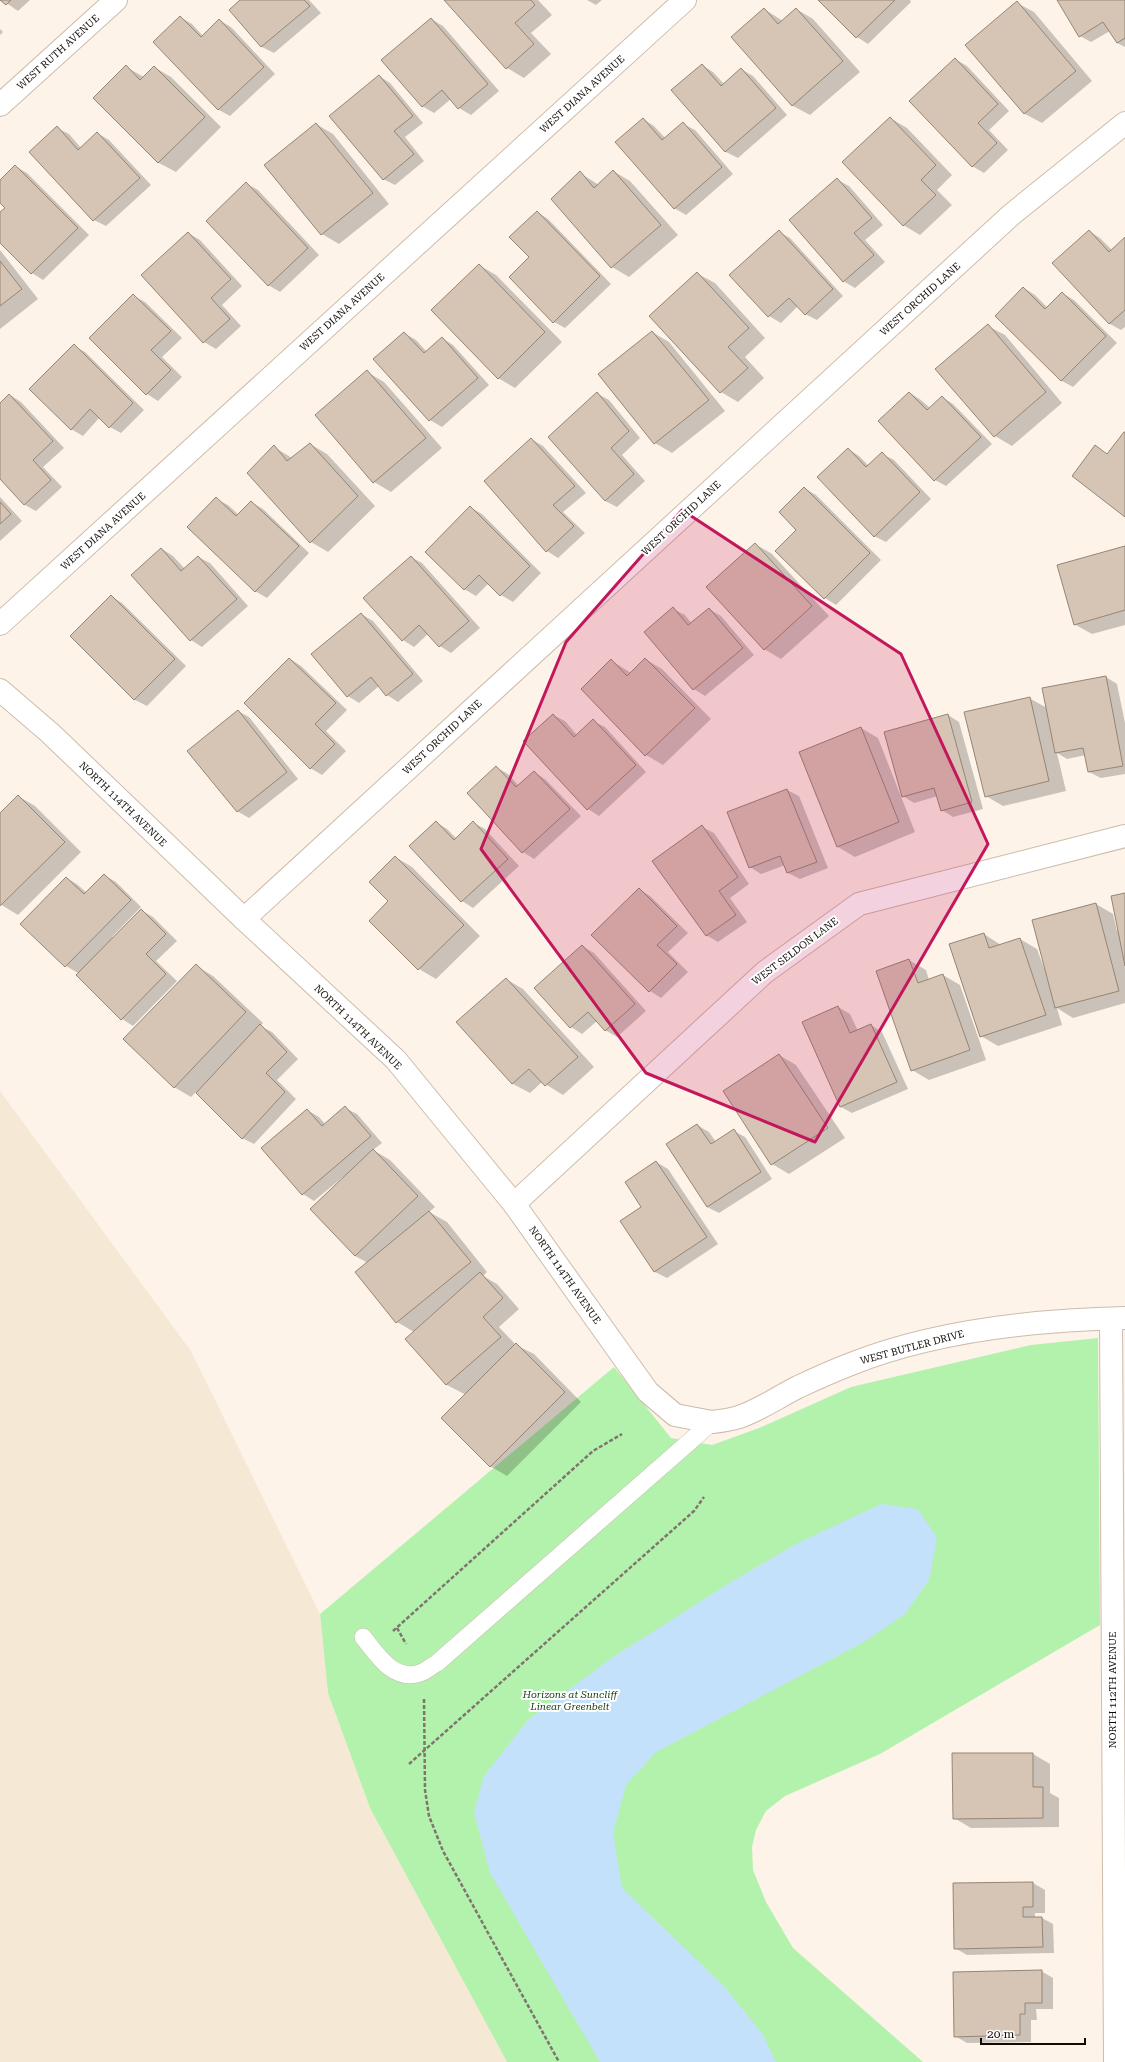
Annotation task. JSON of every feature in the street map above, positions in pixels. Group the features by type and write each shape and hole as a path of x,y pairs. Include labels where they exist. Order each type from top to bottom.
{"street":[{"name":"WEST RUTH AVENUE","path":"0,105 116,0"},
{"name":"WEST DIANA AVENUE","path":"0,624 685,0"},
{"name":"WEST ORCHID LANE","path":"244,920 1011,215 1125,123"},
{"name":"NORTH 114TH AVENUE","path":"0,690 50,733 244,920 396,1060 514,1204 648,1392 675,1415 712,1422"},
{"name":"WEST SELDON LANE","path":"514,1204 764,972 859,904 1125,836"},
{"name":"WEST BUTLER DRIVE","path":"712,1422 738,1418 771,1403 798,1387 852,1364 918,1344 968,1332 1015,1325 1118,1318"},
{"name":"NORTH 112TH AVENUE","path":"1115,2062 1118,1627 1118,1318"}],"lane":[{"path":"368,1643 388,1668 400,1673 419,1673 437,1664 712,1422"}],"path":[{"path":"368,1643 397,1628 593,1451 622,1434"},
{"path":"409,1764 694,1511 704,1497"},
{"path":"397,1628 412,1655 419,1673 424,1700 425,1790 429,1816 443,1852 559,2062"}],"highlighted area":[{"path":"682,510 901,654 988,844 815,1142 646,1073 481,849 566,642"}],"shaded area":[{"path":"0,1091 191,1351 320,1614 328,1693 370,1808 507,2062 0,2062"}],"green space":[{"name":"Horizons at Suncliff Linear Greenbelt","path":"1098,1338 1100,1625 880,1754 785,1796 766,1811 756,1830 752,1847 753,1870 766,1902 793,1948 923,2062 507,2062 370,1808 328,1693 320,1614 614,1367 671,1438 712,1445 759,1428 851,1387 1031,1345"}],"water":[{"path":"881,1504 918,1509 937,1538 929,1580 905,1614 864,1642 656,1752 626,1785 613,1833 622,1888 724,1986 763,2035 776,2062 600,2062 490,1873 474,1812 484,1776 528,1720 613,1657 736,1579 798,1543"}],"building":[{"path":"0,0 11,0 6,5"},
{"path":"240,0 304,0 310,6 261,47 229,10"},
{"path":"444,0 531,0 535,5 515,23 534,44 506,69"},
{"path":"818,0 895,0 856,38"},
{"path":"1057,0 1125,0 1125,38 1117,43 1103,22 1079,37"},
{"path":"1017,1 1076,71 1024,114 965,45"},
{"path":"764,8 778,24 796,8 843,61 792,106 731,37"},
{"path":"180,16 201,37 219,19 264,67 218,110 153,42"},
{"path":"431,18 488,84 458,109 442,90 422,107 381,60"},
{"path":"955,58 998,104 978,123 997,143 972,167 909,101"},
{"path":"702,64 721,86 741,68 776,108 725,152 671,90"},
{"path":"126,65 140,80 154,66 205,117 158,163 93,98"},
{"path":"379,75 413,116 394,131 414,154 383,180 329,116"},
{"path":"890,117 936,165 921,180 936,195 903,226 842,162"},
{"path":"643,118 662,140 683,122 722,167 674,209 615,142"},
{"path":"316,123 373,193 321,235 264,165"},
{"path":"57,126 78,150 97,132 140,178 93,221 29,152"},
{"path":"15,165 78,228 31,274 0,243 0,212 5,208 0,203 0,180"},
{"path":"613,170 661,225 611,268 551,199 580,171 594,188"},
{"path":"837,178 872,218 854,233 874,255 843,282 789,220"},
{"path":"246,182 308,248 268,286 206,221"},
{"path":"537,211 600,276 553,323 509,277 529,257 509,237"},
{"path":"779,230 833,289 805,315 789,298 768,317 729,275"},
{"path":"1089,230 1109,252 1125,237 1125,310 1109,324 1052,263"},
{"path":"188,232 231,279 211,298 230,319 203,343 141,275"},
{"path":"0,261 22,289 0,306"},
{"path":"479,264 545,332 498,379 431,310"},
{"path":"697,272 749,328 728,347 748,368 720,393 649,316"},
{"path":"1023,287 1045,309 1062,292 1106,336 1061,381 995,316"},
{"path":"133,294 171,331 151,350 171,370 146,395 89,338"},
{"path":"988,324 1046,392 994,437 935,369"},
{"path":"652,331 709,400 654,444 598,374"},
{"path":"404,332 424,353 442,337 478,378 429,421 373,359"},
{"path":"74,344 133,403 109,428 90,409 71,430 29,389"},
{"path":"367,370 426,438 373,483 315,415"},
{"path":"597,392 629,431 611,448 634,474 605,501 548,437"},
{"path":"909,392 927,410 942,396 981,437 934,481 878,421"},
{"path":"9,394 53,441 33,460 51,480 24,505 0,479 0,403"},
{"path":"1124,432 1125,517 1072,476 1095,445 1107,454"},
{"path":"531,438 575,486 553,505 574,526 546,552 484,481"},
{"path":"310,443 358,496 310,543 247,473 274,445 287,461"},
{"path":"848,448 866,467 882,452 920,492 874,537 817,477"},
{"path":"804,487 870,553 824,599 775,551 796,530 779,512"},
{"path":"216,497 236,516 251,501 299,546 255,592 187,527"},
{"path":"0,502 11,514 0,524"},
{"path":"470,506 530,566 500,596 479,575 464,590 425,552"},
{"path":"755,543 812,606 764,650 706,587"},
{"path":"1125,546 1125,610 1074,625 1057,565"},
{"path":"161,548 181,571 198,556 237,599 190,641 131,575"},
{"path":"411,556 469,621 439,647 419,625 402,641 363,598"},
{"path":"111,595 175,659 134,700 70,636"},
{"path":"673,607 688,625 709,608 743,648 693,690 644,632"},
{"path":"361,613 413,674 386,696 371,677 347,697 311,654"},
{"path":"289,658 336,703 315,724 335,744 310,769 244,703"},
{"path":"645,658 695,708 645,756 581,689 611,659 627,676"},
{"path":"1106,676 1123,766 1088,772 1083,748 1055,753 1042,688"},
{"path":"1030,697 1049,781 985,797 964,712"},
{"path":"238,710 287,772 237,812 187,751"},
{"path":"553,714 574,737 593,719 636,765 587,810 523,741"},
{"path":"948,714 972,802 941,811 934,788 902,797 884,732"},
{"path":"861,727 899,822 837,847 799,752"},
{"path":"496,766 516,787 534,771 570,809 522,853 467,793"},
{"path":"787,789 817,862 787,873 780,856 749,868 727,812"},
{"path":"18,795 65,842 0,906 0,813"},
{"path":"436,821 454,840 473,821 508,859 461,902 409,846"},
{"path":"702,825 738,877 719,891 736,915 706,936 652,861"},
{"path":"395,856 464,925 418,970 369,921 388,901 369,882"},
{"path":"104,874 131,900 65,967 20,924 66,877 84,894"},
{"path":"639,888 677,926 657,945 677,964 649,992 591,935"},
{"path":"1125,893 1125,966 1111,896"},
{"path":"1096,903 1119,991 1055,1008 1032,920"},
{"path":"141,909 166,934 146,954 166,974 121,1020 76,975"},
{"path":"984,933 989,948 1020,938 1046,1015 980,1037 949,944"},
{"path":"582,945 635,1004 605,1031 588,1012 570,1028 534,988"},
{"path":"909,959 918,983 943,974 970,1050 911,1071 876,971"},
{"path":"196,964 246,1012 174,1088 123,1039"},
{"path":"506,978 578,1057 545,1086 529,1069 512,1084 456,1022"},
{"path":"838,1006 850,1033 871,1024 897,1082 840,1107 802,1022"},
{"path":"260,1024 287,1052 266,1073 285,1092 242,1139 196,1093"},
{"path":"779,1054 828,1128 771,1165 723,1091"},
{"path":"345,1106 371,1136 302,1195 261,1148 307,1109 322,1126"},
{"path":"697,1124 711,1144 734,1129 761,1172 707,1207 666,1144"},
{"path":"373,1149 418,1196 355,1256 310,1209"},
{"path":"656,1161 707,1237 654,1272 620,1221 641,1207 625,1182"},
{"path":"429,1211 471,1262 396,1323 355,1272"},
{"path":"480,1272 503,1298 483,1317 501,1337 446,1385 405,1339"},
{"path":"516,1343 565,1392 490,1467 441,1418"},
{"path":"952,1753 1033,1753 1033,1787 1043,1787 1043,1818 953,1819"},
{"path":"1033,1882 1033,1907 1023,1907 1023,1917 1042,1917 1043,1947 954,1949 953,1883"},
{"path":"1042,1970 1042,2003 1025,2003 1025,2014 1020,2014 1020,2035 954,2037 953,1972"}]}
